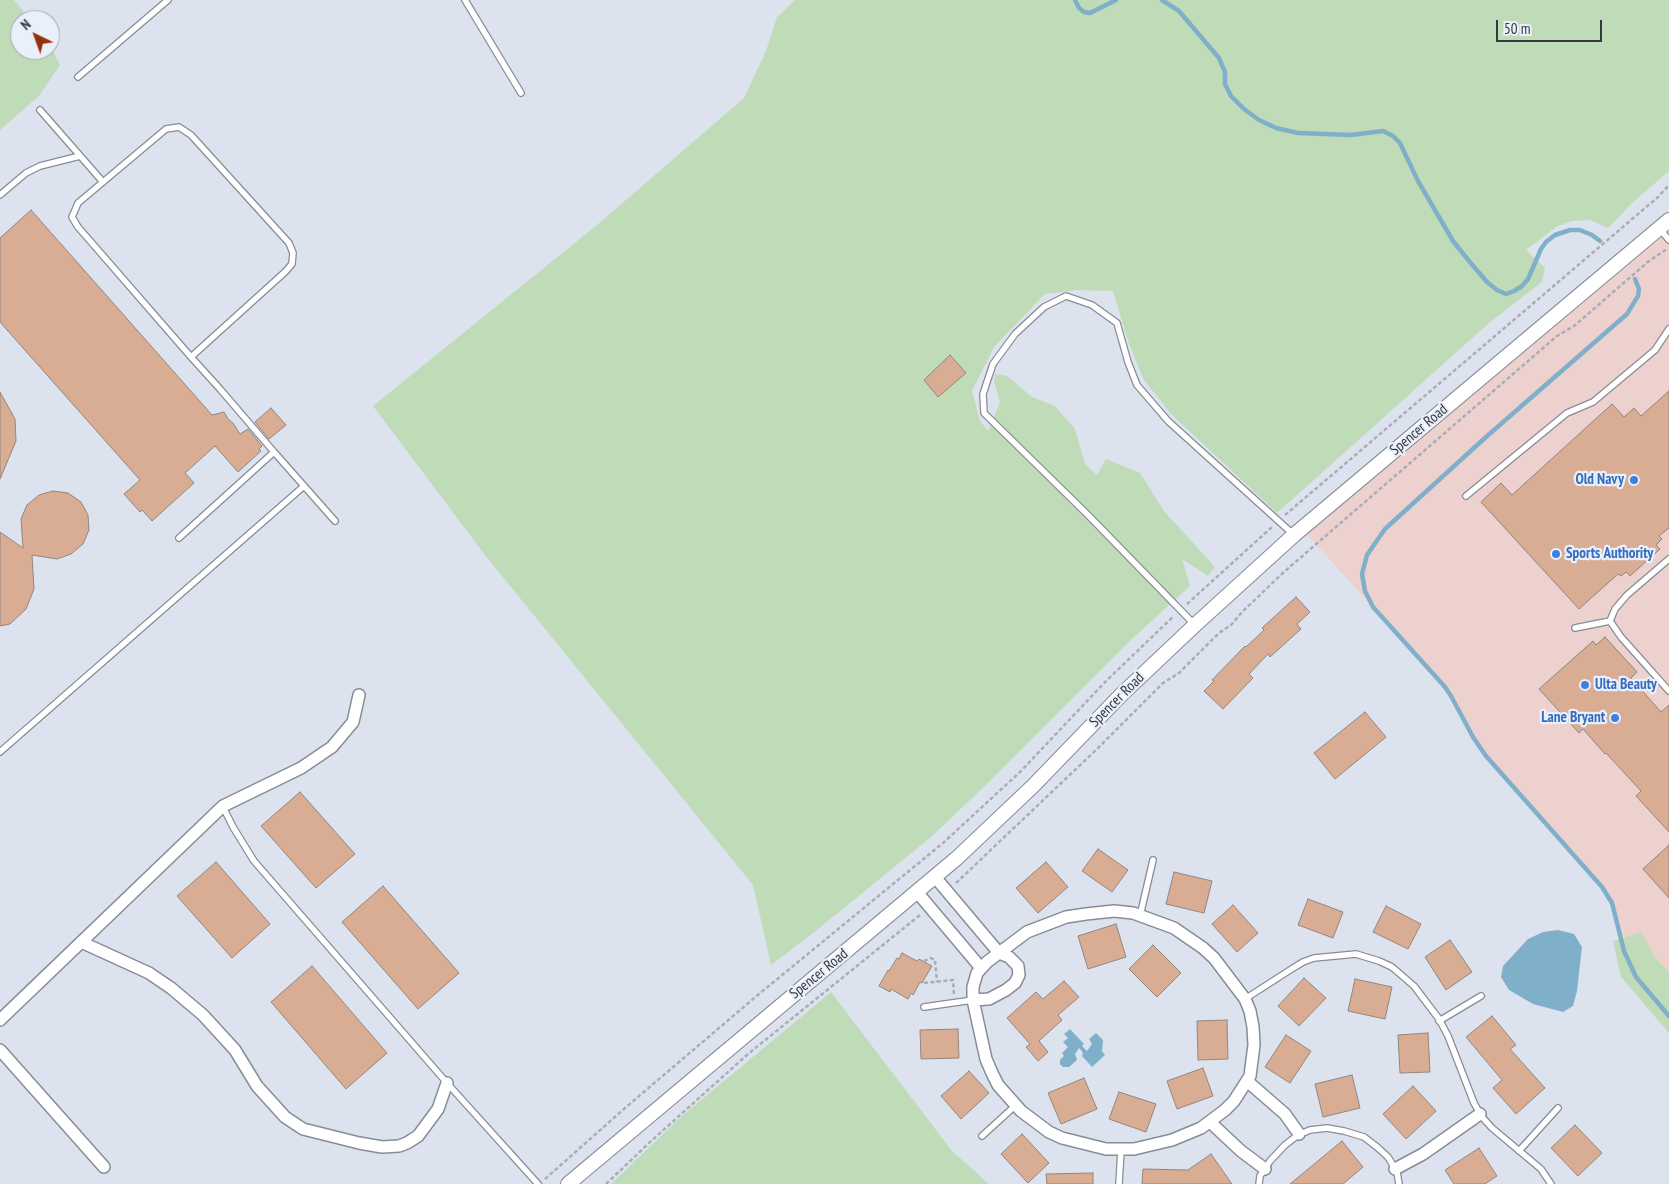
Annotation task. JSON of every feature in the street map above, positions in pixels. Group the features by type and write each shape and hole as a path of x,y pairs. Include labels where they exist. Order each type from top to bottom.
{"street":[{"name":"Spencer Road","path":"568,1184 935,877 1033,786 1121,695 1294,535 1664,224"},
{"path":"0,1020 223,806 301,768 332,747 353,722 359,694"},
{"path":"935,877 999,953 1009,957 1018,966 1019,975 1015,982 1006,990 989,999 972,1000"},
{"path":"917,892 982,968"},
{"path":"1114,911 1140,916 1174,928 1203,948 1214,958 1245,999 1251,1019 1254,1045 1251,1069 1247,1081 1234,1101 1201,1128 1172,1140 1134,1149 1121,1150 1089,1146 1062,1138 1043,1128 1016,1105 998,1085 986,1059 972,1000 977,973 999,953 1027,932 1066,917 1114,911"},
{"path":"81,942 149,973 171,988 203,1015 235,1050 257,1086 285,1117 303,1129 367,1145 382,1147 407,1144 418,1136 438,1109 447,1083"},
{"path":"0,1050 104,1167"},
{"path":"1247,1081 1285,1114 1299,1134"},
{"path":"1395,1169 1422,1154 1480,1114"},
{"path":"1210,1122 1241,1151 1265,1169"}],"lane":[{"path":"78,77 168,0"},
{"path":"465,0 521,93"},
{"path":"40,110 103,182"},
{"path":"191,357 285,272 292,264 293,254 289,243 191,135 179,127 166,129 78,203 72,216 78,227 191,357 274,452 335,521"},
{"path":"0,195 26,173 40,166 80,156"},
{"path":"1664,224 1669,240"},
{"path":"1195,625 984,413 983,394 992,364 1015,334 1044,307 1066,296 1092,305 1117,323 1128,362 1137,385 1168,421 1294,535"},
{"path":"1466,496 1566,413 1593,402 1655,350 1669,329"},
{"path":"179,538 274,452"},
{"path":"0,752 304,486"},
{"path":"1610,621 1615,609 1628,595 1669,559"},
{"path":"1575,628 1610,621"},
{"path":"1610,621 1621,637 1669,691"},
{"path":"223,806 233,827 254,861 447,1083 538,1184"},
{"path":"1140,916 1153,860"},
{"path":"1245,999 1303,962 1327,956 1356,954 1392,967 1414,986 1440,1021 1480,1114 1492,1128 1541,1169 1551,1184"},
{"path":"1440,1021 1481,996"},
{"path":"924,1007 972,1000"},
{"path":"982,1136 1016,1105"},
{"path":"1519,1151 1558,1108"},
{"path":"1259,1184 1260,1176 1270,1161 1285,1145 1299,1134 1310,1130 1326,1128 1344,1130 1364,1137 1388,1157 1397,1172 1399,1184"},
{"path":"1119,1184 1121,1150"}],"path":[{"path":"538,1184 744,1006 943,843 1020,772 1107,680 1278,522 1658,197 1669,185"},
{"path":"947,891 1090,756 1163,683 1179,673 1218,633 1231,626 1242,612 1285,570 1557,336 1574,326 1669,247"},
{"path":"606,1184 748,1054 929,907"},
{"path":"924,961 931,958 935,960 937,982"},
{"path":"924,983 953,980 955,1003"}],"shaded area":[{"path":"1669,220 1669,973 1654,956 1641,933 1621,938 1612,903 1602,887 1486,756 1445,687 1302,529"}],"green space":[{"path":"0,0 14,0 22,10 10,10 10,60 57,60 60,65 39,96 0,130"},
{"path":"795,0 1669,0 1669,171 1632,203 1608,228 1590,220 1572,221 1556,227 1526,250 1545,268 1542,282 1489,323 1277,513 1171,414 1144,380 1129,344 1113,291 1077,290 1045,294 994,347 972,391 980,421 988,431 1000,402 994,381 995,374 1007,376 1032,397 1055,406 1075,429 1085,464 1097,475 1106,459 1140,473 1164,511 1215,567 1208,576 1182,559 1190,586 1133,638 990,781 931,837 771,965 753,885 485,555 373,406 597,225 744,98 766,51 777,17"},
{"path":"1641,932 1654,956 1669,973 1669,1033 1621,977 1613,941"},
{"path":"831,992 952,1151 989,1184 611,1184 682,1116"}],"water":[{"path":"1558,930 1574,934 1582,947 1577,991 1573,1006 1563,1012 1533,1004 1509,990 1501,977 1503,966 1528,939 1543,932"},
{"path":"1070,1029 1084,1044 1082,1046 1087,1051 1092,1044 1089,1039 1096,1033 1103,1040 1102,1051 1105,1055 1092,1067 1082,1056 1083,1053 1079,1048 1075,1054 1077,1060 1069,1067 1063,1067 1060,1064 1060,1060 1064,1056 1062,1053 1068,1047 1063,1042 1068,1038 1064,1034"}],"building":[{"path":"31,210 212,415 224,412 240,434 248,429 262,446 259,449 261,451 238,472 215,446 185,473 194,483 152,521 142,510 140,512 124,494 140,480 0,322 0,238"},
{"path":"950,355 966,373 938,397 924,380"},
{"path":"1669,391 1669,528 1659,536 1662,539 1656,545 1660,549 1630,576 1626,572 1621,576 1618,574 1579,609 1481,502 1501,483 1512,495 1612,404 1624,417 1634,408 1641,416"},
{"path":"0,392 15,419 16,441 0,479"},
{"path":"271,408 286,425 269,439 255,422"},
{"path":"53,491 68,493 81,502 88,515 89,530 83,544 71,554 57,559 32,555 34,589 26,609 10,624 0,626 0,532 23,548 21,519 27,505 39,495"},
{"path":"1296,597 1310,612 1297,624 1301,629 1270,657 1268,654 1249,674 1253,678 1223,709 1204,691 1245,646 1264,630 1262,628"},
{"path":"1605,637 1637,672 1631,678 1661,712 1669,705 1669,832 1636,796 1641,791 1583,729 1579,733 1539,689 1593,641 1596,645"},
{"path":"1365,712 1386,737 1335,779 1314,753"},
{"path":"300,792 355,854 316,888 261,826"},
{"path":"1669,845 1669,898 1643,869"},
{"path":"1098,849 1128,870 1112,892 1082,871"},
{"path":"216,862 270,924 232,958 177,896"},
{"path":"1046,862 1068,887 1038,913 1016,888"},
{"path":"1174,872 1212,881 1204,913 1166,904"},
{"path":"383,886 459,973 418,1009 342,922"},
{"path":"1308,899 1343,912 1333,938 1298,925"},
{"path":"1233,905 1258,933 1237,952 1212,924"},
{"path":"1386,906 1421,924 1408,949 1373,932"},
{"path":"1116,924 1126,957 1088,969 1078,936"},
{"path":"1450,940 1472,972 1446,990 1425,957"},
{"path":"1153,945 1181,973 1157,997 1129,969"},
{"path":"902,953 932,966 922,983 920,982 913,995 911,993 908,999 891,989 890,992 879,986 888,970"},
{"path":"312,966 387,1053 346,1089 271,1002"},
{"path":"1304,978 1326,998 1299,1026 1278,1006"},
{"path":"1355,979 1392,987 1385,1019 1348,1011"},
{"path":"1064,981 1079,997 1058,1015 1062,1020 1039,1041 1048,1052 1038,1061 1026,1047 1030,1044 1007,1018 1036,992 1043,999"},
{"path":"1492,1016 1516,1045 1510,1049 1545,1088 1516,1114 1493,1088 1502,1080 1466,1037"},
{"path":"1227,1020 1228,1059 1198,1060 1197,1021"},
{"path":"958,1029 959,1058 921,1059 920,1030"},
{"path":"1428,1033 1430,1072 1400,1073 1398,1035"},
{"path":"1286,1035 1311,1051 1290,1083 1265,1067"},
{"path":"1203,1068 1213,1096 1177,1109 1167,1081"},
{"path":"969,1071 989,1093 961,1119 941,1096"},
{"path":"1352,1075 1360,1108 1323,1117 1315,1084"},
{"path":"1084,1078 1097,1109 1061,1124 1048,1093"},
{"path":"1413,1086 1436,1111 1406,1139 1383,1114"},
{"path":"1119,1092 1156,1104 1146,1132 1109,1119"},
{"path":"1575,1125 1602,1153 1578,1176 1551,1148"},
{"path":"1022,1134 1049,1163 1028,1183 1001,1154"},
{"path":"1342,1141 1363,1167 1343,1184 1290,1184"},
{"path":"1479,1148 1497,1176 1485,1184 1454,1184 1445,1170"},
{"path":"1211,1154 1232,1184 1142,1184 1143,1169 1188,1170"},
{"path":"1093,1173 1093,1184 1047,1184 1046,1174"}],"waterway":[{"path":"1075,0 1079,8 1084,12 1090,13 1116,0"},
{"path":"1162,0 1179,11 1219,58 1225,72 1225,84 1231,96 1259,120 1276,128 1298,133 1351,135 1383,131 1393,136 1400,143 1418,181 1453,241 1487,282 1497,290 1506,294 1522,286 1528,279 1541,249 1555,235 1570,230 1580,230 1600,241"},
{"path":"1635,279 1639,289 1638,296 1627,314 1486,437 1385,529 1367,555 1362,574 1365,591 1373,607 1445,687 1486,756 1602,887 1612,903 1624,951 1636,977 1669,1016"}],"place":[{"name":"Old Navy","path":"1634,480"},
{"name":"Sports Authority","path":"1556,554"},
{"name":"Ulta Beauty","path":"1585,685"},
{"name":"Lane Bryant","path":"1615,718"}]}
